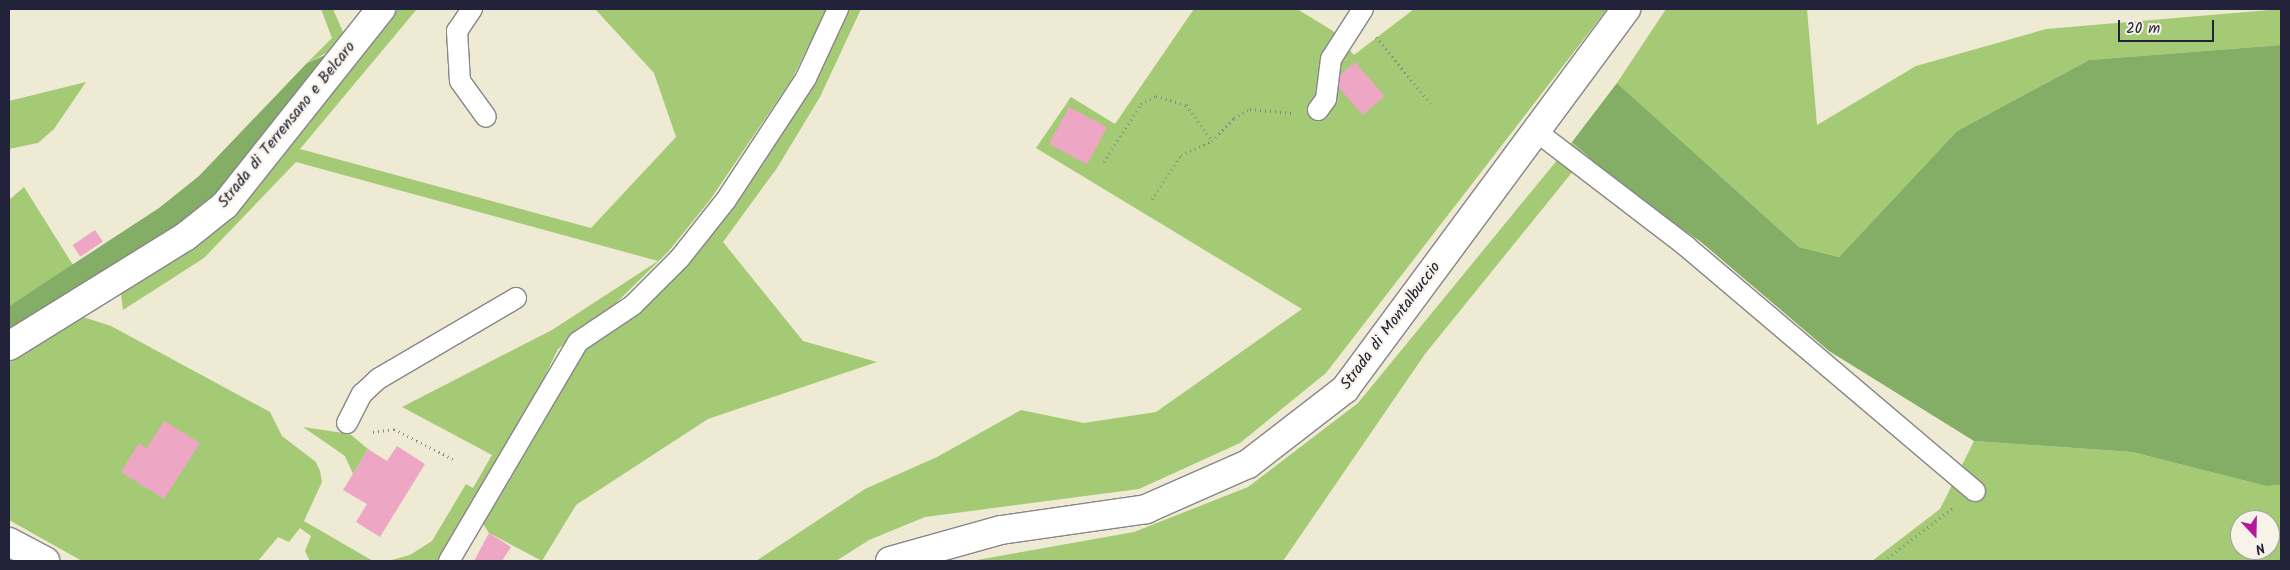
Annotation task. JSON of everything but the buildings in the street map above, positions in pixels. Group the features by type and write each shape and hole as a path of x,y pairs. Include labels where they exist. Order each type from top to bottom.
{"street":[{"name":"Strada di Terrensano e Belcaro","path":"9,346 185,237 225,205 381,9"},
{"name":"Strada di Montalbuccio","path":"890,561 1001,530 1146,509 1248,464 1345,389 1537,132 1626,9"},
{"path":"9,542 45,561"}],"lane":[{"path":"472,9 457,31 460,81 486,117"},
{"path":"449,561 578,342 633,305 680,258 726,200 806,78 838,9"},
{"path":"1318,110 1326,99 1331,59 1360,12"},
{"path":"1537,132 1686,246 1975,491"},
{"path":"347,423 362,394 378,379 516,298"}],"path":[{"path":"1360,12 1432,105"},
{"path":"1104,162 1141,104 1156,96 1186,105 1212,141"},
{"path":"1152,199 1182,155 1212,141 1250,109 1306,115 1318,110"},
{"path":"365,432 394,429 454,459"},
{"path":"1884,561 1975,491"}],"green space":[{"path":"321,9 333,9 343,32 340,46 307,63 332,38"},
{"path":"398,9 417,9 300,149 591,228 676,137 654,73 595,9 827,9 792,79 710,200 668,252 615,304 558,349 518,431 443,561 388,561 410,555 432,541 466,484 473,488 492,455 402,407 552,330 658,261 296,162 204,258 123,310 121,293 194,249 238,208"},
{"path":"848,9 861,9 820,97 777,168 723,242 803,341 877,362 708,419 576,505 542,561 489,533 482,522 573,365 589,344 639,312 689,263 737,203 810,91"},
{"path":"1194,9 1297,9 1333,31 1354,55 1414,9 1607,9 1326,373 1240,443 1139,489 925,517 869,540 836,561 756,561 865,489 937,457 1021,410 1084,423 1156,412 1302,309 1036,148 1071,97 1115,124"},
{"path":"1666,9 1807,9 1817,125 1916,66 2046,29 2281,9 2281,45 2089,60 1957,131 1839,257 1799,247 1617,83"},
{"path":"2281,45 2281,485 2266,486 2132,452 1974,441 1829,351 1701,242 1622,187 1572,142 1617,83 1799,247 1839,257 1957,131 2089,60"},
{"path":"332,52 219,201 9,333 9,306 159,208 199,176 307,63"},
{"path":"86,82 54,129 38,143 9,149 9,101"},
{"path":"1572,142 1586,155 1425,354 1283,561 971,561 1134,532 1248,487 1358,403"},
{"path":"24,187 73,265 9,306 9,200"},
{"path":"80,316 111,326 270,412 282,436 316,462 320,471 322,482 304,521 373,561 310,561 305,551 311,536 300,528 289,542 278,537 258,561 82,561 9,520 9,362"},
{"path":"303,427 350,434 368,449 353,474 345,456"},
{"path":"1974,441 2132,452 2266,486 2281,485 2281,561 1872,561 1940,509"}]}
